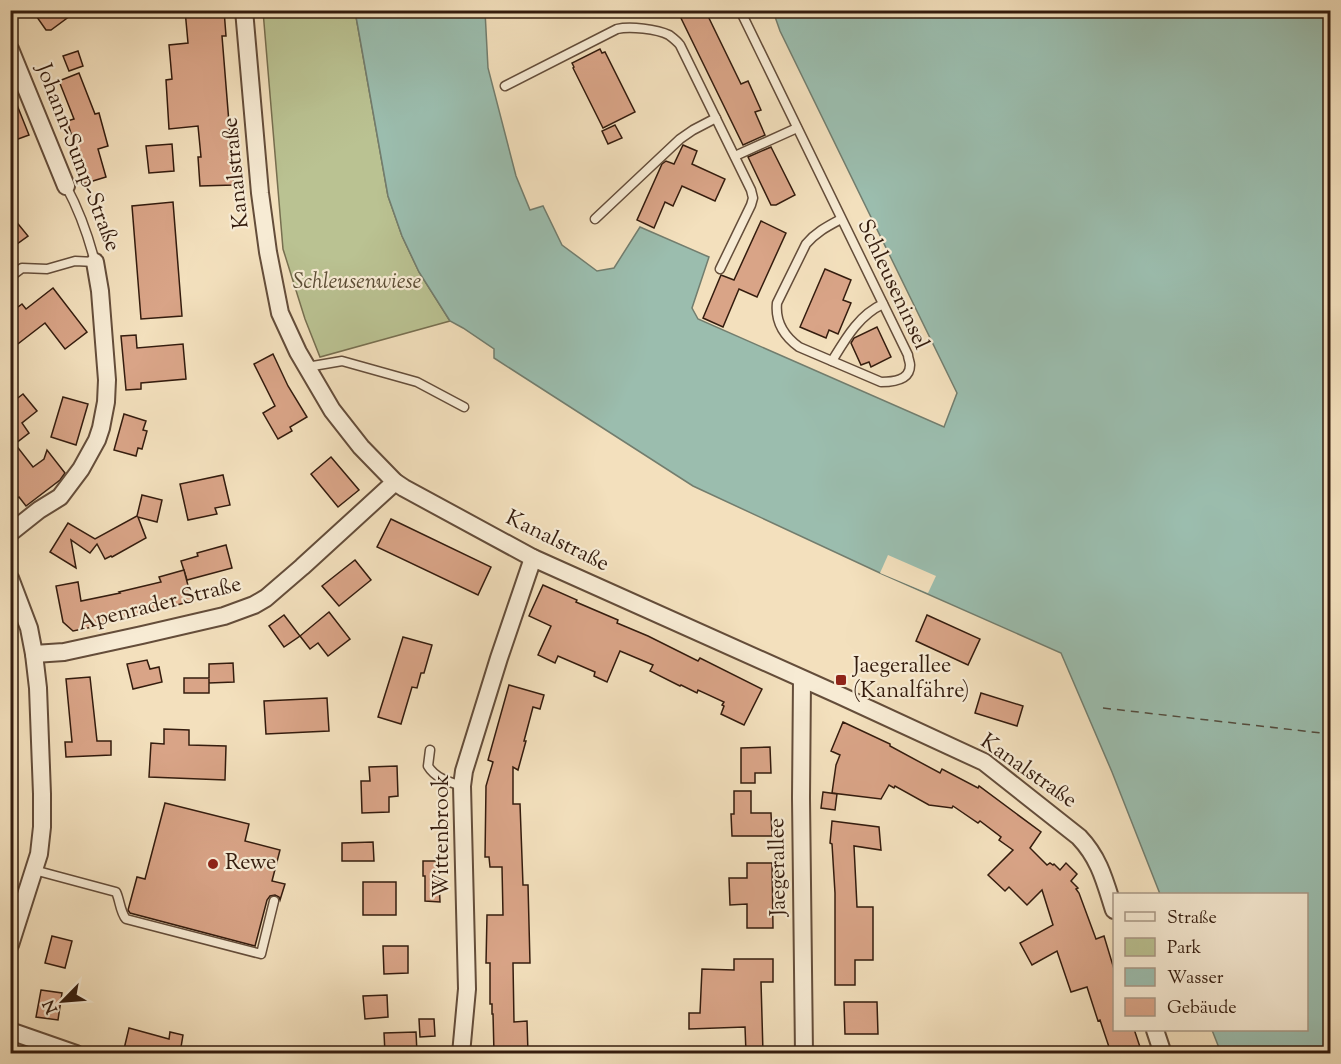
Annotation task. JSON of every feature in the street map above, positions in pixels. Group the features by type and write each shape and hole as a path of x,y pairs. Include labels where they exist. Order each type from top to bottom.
{"street":[{"name":"Kanalstraße","path":"244,10 260,193 268,252 280,313 298,352 332,410 360,447 395,482 532,558 984,762 1071,830 1091,849 1099,865 1113,907"},
{"name":"Johann-Sump-Straße","path":"10,50 66,186"},
{"name":"Johann-Sump-Straße","path":"10,533 60,497 76,477 101,428 107,380 100,291 95,262"},
{"name":"Apenrader Straße","path":"34,654 64,652 142,635 224,616 254,605 266,598 302,567 395,482"},
{"name":"Wittenbrook","path":"461,1053 467,989 462,786 464,771 532,558"},
{"path":"10,578 28,628 34,654 38,688 42,794 40,844 34,870 14,923 10,945"},
{"name":"Jaegerallee","path":"802,680 804,1053"},
{"path":"10,1031 76,1053"},
{"path":"1156,1031 1163,1053"}],"lane":[{"name":"Schleuseninsel","path":"740,10 797,128 842,219 908,355 910,366 908,374 902,379 880,382 799,347 789,340 778,322 777,303 806,244 824,228 842,219"},
{"path":"505,86 624,27 667,34 680,45 735,156 753,198 720,269"},
{"path":"595,219 680,139 716,118"},
{"path":"735,156 797,128"},
{"name":"Johann-Sump-Straße","path":"66,186 88,236 95,262"},
{"path":"10,277 22,268 47,269 75,261 95,262"},
{"path":"832,361 863,317 872,309 883,304"},
{"path":"307,367 342,361 417,382 464,407"},
{"path":"430,750 428,766 431,772 444,780 462,786"},
{"path":"34,870 116,892 126,919 261,954 274,901"}],"green space":[{"name":"Schleusenwiese","path":"263,11 355,11 388,196 402,236 419,272 450,321 320,357 305,319 283,249"}],"water":[{"path":"355,11 485,11 488,68 516,176 530,210 543,206 562,245 597,271 614,268 640,227 709,257 692,308 698,319 944,427 957,393 780,31 773,11 1330,11 1330,1053 1221,1053 1212,1031 1308,1031 1308,893 1160,893 1112,772 1061,653 880,573 693,486 494,358 494,349 450,321 419,272 402,236 388,196"}],"pier":[{"path":"888,555 936,576 928,593 880,573"}],"building":[{"path":"32,10 78,10 51,30 46,30"},
{"path":"185,10 224,10 226,36 222,36 234,185 200,186 198,157 201,157 198,126 169,129 166,80 172,79 169,45 188,43"},
{"path":"677,10 705,10 741,84 748,81 761,110 755,112 765,135 743,145"},
{"path":"600,49 602,53 605,52 635,112 603,128 572,63"},
{"path":"78,51 83,66 69,71 63,56"},
{"path":"79,73 95,114 99,113 108,146 98,149 106,177 83,184 75,155 78,155 67,121 74,119 59,81"},
{"path":"10,91 29,135 10,142"},
{"path":"615,125 622,138 608,144 602,131"},
{"path":"172,144 174,171 149,173 146,146"},
{"path":"683,145 697,151 692,164 725,179 715,201 682,186 673,206 665,202 654,228 637,220 662,164 666,161 674,164"},
{"path":"771,147 795,195 776,205 771,205 748,157"},
{"path":"173,202 182,316 141,319 132,206"},
{"path":"10,214 28,236 10,249"},
{"path":"761,221 786,233 757,297 739,289 723,327 703,318 721,275 734,280"},
{"path":"825,269 851,280 843,300 851,303 838,334 829,330 826,338 800,327"},
{"path":"53,288 87,332 65,349 45,323 10,350 10,313 22,304 26,309"},
{"path":"877,327 891,357 871,367 869,362 861,365 851,343 854,338"},
{"path":"136,335 137,348 183,344 186,379 141,383 141,389 126,390 121,336"},
{"path":"273,354 288,386 307,417 290,427 292,431 278,439 263,413 275,406 254,364"},
{"path":"23,394 37,411 22,423 29,433 15,444 33,467 44,459 47,450 65,473 60,480 26,506 19,497 10,503 10,404"},
{"path":"63,397 88,404 76,445 51,437"},
{"path":"124,414 146,421 143,430 147,431 142,449 138,448 136,456 114,450"},
{"path":"331,457 359,490 338,507 311,474"},
{"path":"223,475 230,505 215,508 217,514 188,520 180,484"},
{"path":"142,495 162,500 157,522 138,517 146,538 105,559 97,544 90,553 71,540 76,568 50,552 68,523 95,539 137,516"},
{"path":"391,519 491,567 478,595 377,547"},
{"path":"226,545 232,568 187,580 181,561 198,556 197,553"},
{"path":"355,560 371,580 339,606 322,586"},
{"path":"184,570 192,601 73,631 63,622 56,586 78,582 81,601 161,582 159,577"},
{"path":"543,585 618,620 617,623 698,661 700,658 762,689 744,725 721,714 724,702 698,690 697,693 680,686 650,671 653,665 620,651 607,682 594,676 595,672 558,656 555,663 538,655 551,626 529,616"},
{"path":"329,612 350,639 328,656 318,643 310,649 300,636"},
{"path":"284,615 300,636 284,647 269,626"},
{"path":"927,615 980,639 968,665 916,641"},
{"path":"403,637 432,645 417,688 412,687 401,724 378,717"},
{"path":"147,660 150,669 159,667 162,682 133,689 127,664"},
{"path":"233,663 234,682 209,683 209,693 184,693 184,678 209,678 209,664"},
{"path":"90,677 97,741 111,741 111,755 66,757 65,742 72,742 66,679"},
{"path":"509,685 544,695 540,709 533,707 518,770 513,767 513,804 520,804 523,885 528,885 530,963 513,963 514,1022 527,1021 528,1053 494,1053 493,1014 492,1004 490,1004 490,963 486,963 487,915 503,915 502,867 490,867 489,857 485,857 486,786 493,762 488,760"},
{"path":"981,693 1023,706 1017,726 975,713"},
{"path":"327,698 329,731 266,734 264,701"},
{"path":"843,722 890,744 940,773 942,769 978,788 979,786 1041,832 1030,848 1047,865 1054,864 1060,870 1066,863 1077,874 1071,881 1078,888 1076,889 1096,939 1104,936 1113,966 1113,1031 1135,1031 1142,1053 1111,1053 1087,987 1071,992 1057,951 1032,965 1020,943 1053,925 1042,890 1027,905 1009,887 1005,891 988,875 1013,850 999,840 1001,837 980,821 978,823 953,806 952,808 929,805 895,786 894,788 889,785 881,799 832,793 836,765 840,755 831,751"},
{"path":"164,729 189,730 189,745 226,746 225,780 149,777 151,743 164,744"},
{"path":"770,747 771,773 755,773 755,783 741,783 741,748"},
{"path":"397,766 398,796 389,797 389,812 362,813 361,781 370,781 369,767"},
{"path":"734,791 751,791 751,813 771,813 772,836 732,836 731,814 734,814"},
{"path":"823,792 837,794 835,810 821,808"},
{"name":"Rewe","path":"165,803 249,824 245,841 280,850 272,881 285,884 280,900 275,895 270,896 267,900 255,946 130,913 128,910 137,877 145,879"},
{"path":"832,821 879,827 881,850 854,846 857,907 873,907 873,960 855,960 855,985 835,985 835,893 832,844 830,843"},
{"path":"373,842 374,861 342,861 342,843"},
{"path":"423,861 438,861 440,902 425,901"},
{"path":"747,863 772,863 773,928 747,928 747,904 730,905 729,878 747,878"},
{"path":"363,882 396,882 396,915 363,915"},
{"path":"52,936 72,941 65,968 45,963"},
{"path":"383,946 408,946 408,973 384,974"},
{"path":"734,959 773,959 773,982 761,982 763,1053 746,1053 745,1027 689,1029 689,1013 700,1013 702,969 734,970"},
{"path":"41,990 62,993 58,1020 36,1017"},
{"path":"387,995 388,1017 365,1019 363,996"},
{"path":"844,1002 877,1002 878,1034 845,1034"},
{"path":"419,1019 434,1019 435,1036 420,1037"},
{"path":"129,1028 169,1039 170,1032 183,1035 180,1053 143,1053 124,1049"},
{"path":"416,1032 417,1053 385,1053 384,1033"}],"ferry route":[{"path":"1103,708 1330,734"}],"place":[{"name":"Jaegerallee (Kanalfähre)","path":"841,680"},
{"name":"Rewe","path":"213,864"}]}
